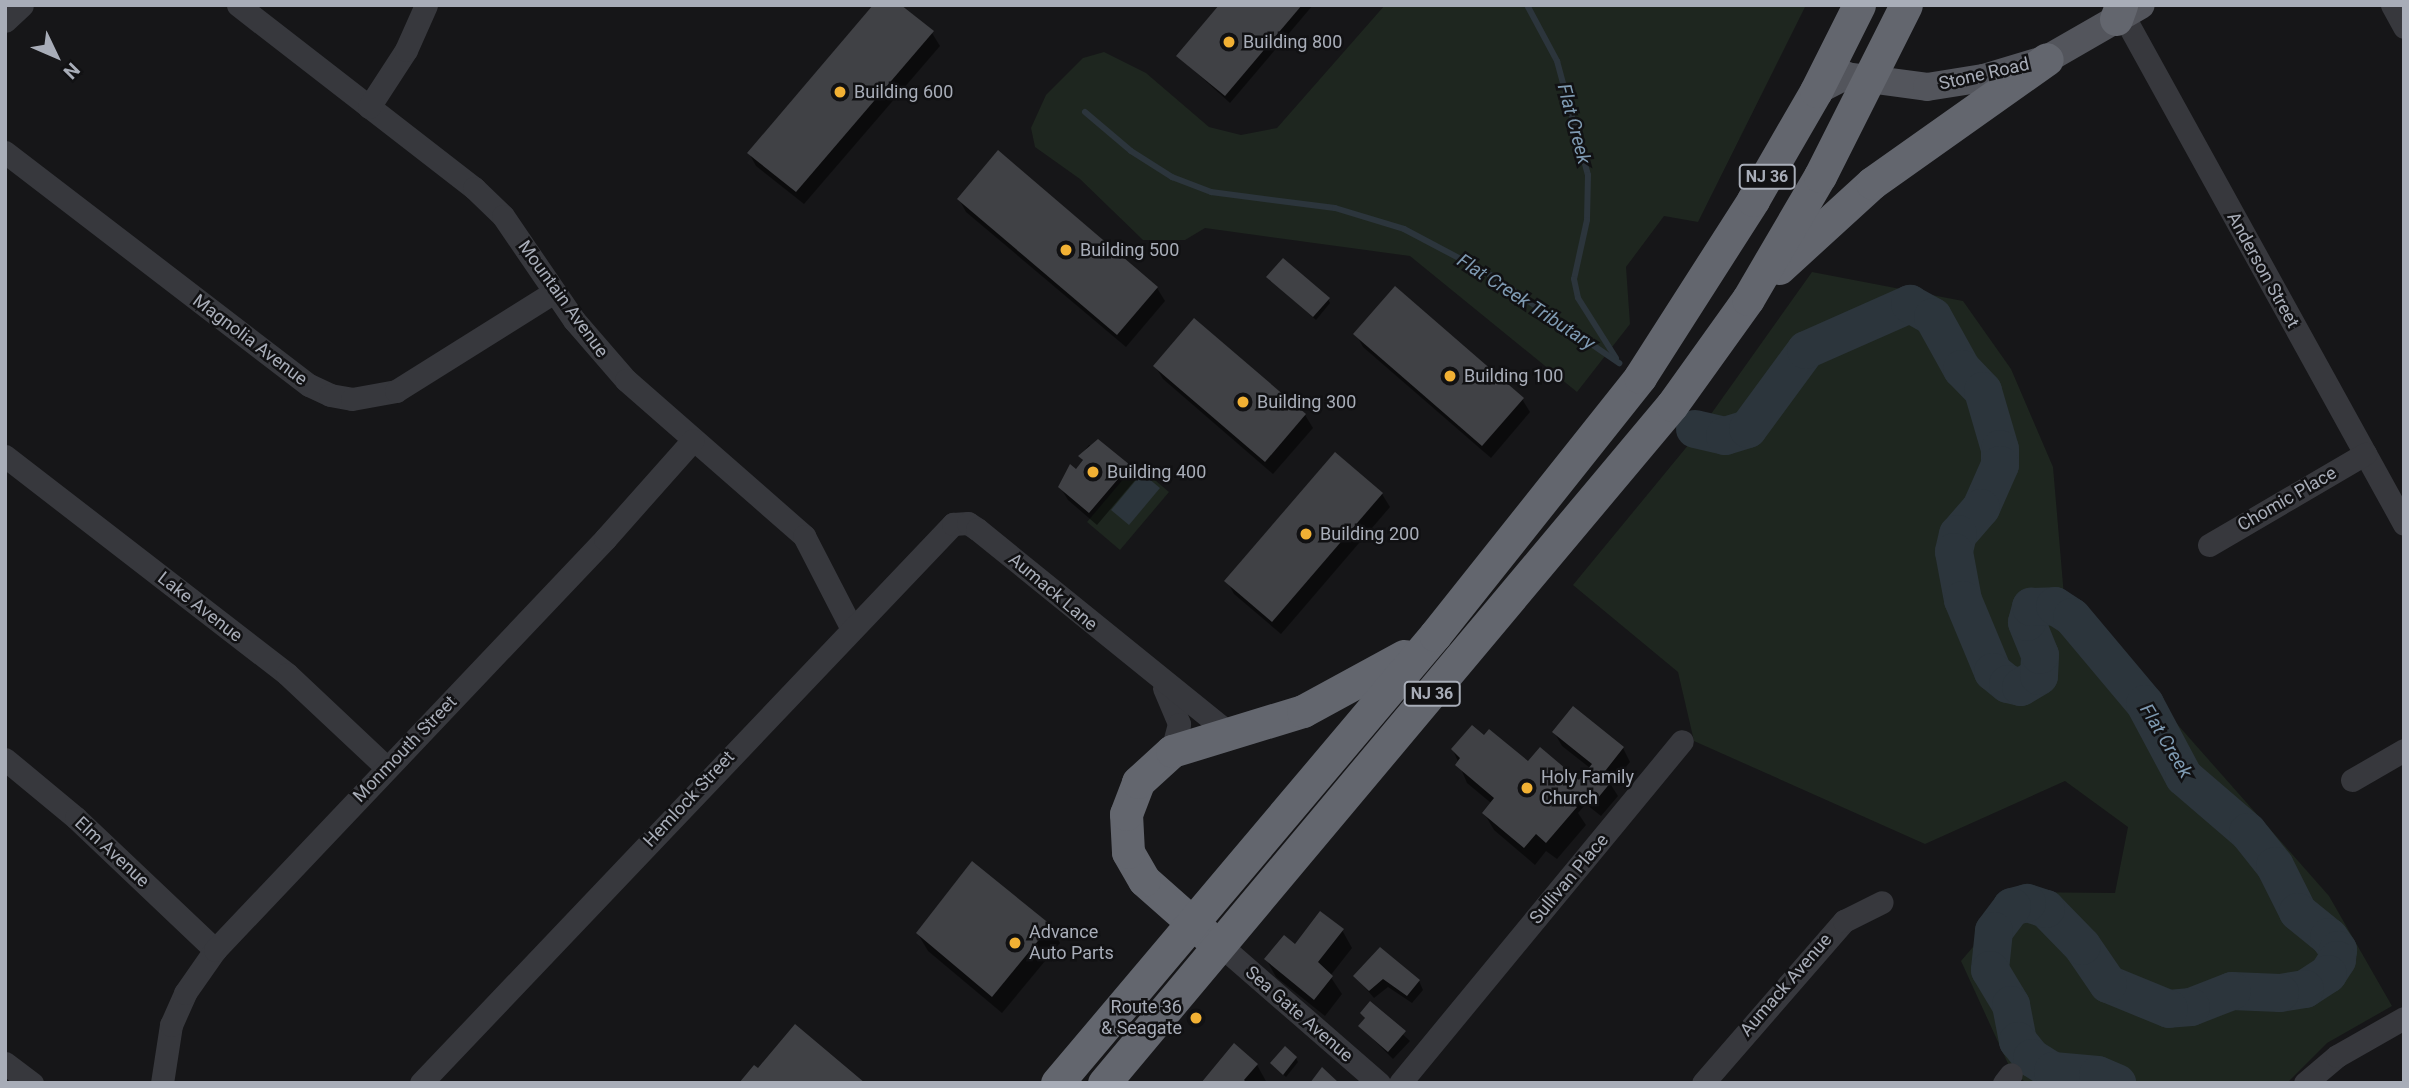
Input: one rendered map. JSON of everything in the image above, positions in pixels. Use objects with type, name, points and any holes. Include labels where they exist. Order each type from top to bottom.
[{"type":"highway","name":"NJ 36","points":[[1057,1083],[1190,921],[1435,635],[1612,415],[1664,342],[1816,91],[1859,5]]},
{"type":"highway","name":"NJ 36","points":[[1104,1083],[1644,442],[1748,299],[1873,78],[1906,5]]},
{"type":"highway","points":[[1748,299],[1854,198],[2047,59]]},
{"type":"highway","points":[[1219,944],[1190,921],[1136,869],[1125,837],[1126,814],[1138,782],[1172,751],[1327,701],[1435,635]]},
{"type":"main road","name":"Stone Road","points":[[1816,91],[1846,76],[1927,87],[1984,78],[2047,59],[2125,11]]},
{"type":"street","points":[[5,21],[22,5]]},
{"type":"street","name":"Mountain Avenue","points":[[237,5],[474,188],[503,216],[554,292],[626,380],[804,536],[851,627]]},
{"type":"street","points":[[369,107],[407,50],[426,5]]},
{"type":"street","points":[[2392,5],[2404,27]]},
{"type":"street","name":"Anderson Street","points":[[2125,11],[2404,524]]},
{"type":"street","name":"Magnolia Avenue","points":[[5,152],[309,385],[330,395],[352,399],[396,391],[554,292]]},
{"type":"street","name":"Monmouth Street","points":[[162,1083],[171,1024],[185,992],[215,950],[605,539],[694,440]]},
{"type":"street","name":"Chomic Place","points":[[2209,545],[2365,454]]},
{"type":"street","name":"Lake Avenue","points":[[5,456],[296,681],[387,768]]},
{"type":"street","name":"Hemlock Street","points":[[421,1083],[851,627],[946,529],[962,522]]},
{"type":"street","name":"Aumack Lane","points":[[962,522],[977,529],[1142,666],[1230,734]]},
{"type":"street","name":"Aumack Lane","points":[[1142,666],[1175,706],[1179,724],[1172,751]]},
{"type":"street","name":"Sullivan Place","points":[[1400,1083],[1682,741]]},
{"type":"street","points":[[2352,780],[2404,750]]},
{"type":"street","name":"Elm Avenue","points":[[5,759],[215,950]]},
{"type":"street","name":"Aumack Avenue","points":[[1703,1083],[1844,921],[1882,902]]},
{"type":"street","name":"Sea Gate Avenue","points":[[1219,944],[1379,1083]]},
{"type":"street","points":[[2305,1083],[2337,1056],[2404,1018]]},
{"type":"street","points":[[5,1063],[32,1083]]},
{"type":"shaded area","points":[[1385,5],[1806,5],[1698,222],[1664,216],[1626,267],[1630,324],[1577,392],[1410,256],[1205,228],[1185,240],[1143,240],[1080,179],[1035,147],[1031,128],[1046,95],[1083,58],[1104,52],[1146,73],[1209,127],[1241,135],[1277,128]]},
{"type":"shaded area","points":[[1812,272],[1963,301],[2011,369],[2053,467],[2064,596],[2329,896],[2392,1006],[2327,1043],[2287,1083],[2026,1083],[2010,1068],[1961,961],[2020,892],[2115,893],[2128,827],[2065,781],[1925,844],[1694,741],[1678,672],[1573,585],[1694,438]]},
{"type":"shaded area","points":[[1136,464],[1169,492],[1120,550],[1087,522]]},
{"type":"shaded area","points":[[1142,473],[1160,488],[1129,525],[1111,510]]},
{"type":"building","name":"Building 600","points":[[873,5],[901,5],[934,31],[796,192],[747,153]]},
{"type":"building","name":"Building 800","points":[[1219,5],[1302,5],[1225,96],[1176,56]]},
{"type":"building","name":"Building 500","points":[[998,150],[1158,287],[1117,335],[957,199]]},
{"type":"building","points":[[1283,258],[1330,298],[1313,317],[1266,277]]},
{"type":"building","name":"Building 100","points":[[1395,286],[1524,398],[1482,446],[1353,334]]},
{"type":"building","name":"Building 300","points":[[1194,318],[1306,414],[1265,462],[1153,366]]},
{"type":"building","name":"Building 400","points":[[1098,439],[1130,465],[1089,513],[1058,487],[1070,464],[1076,469],[1083,460],[1078,456]]},
{"type":"building","name":"Building 200","points":[[1335,452],[1383,493],[1272,622],[1224,581]]},
{"type":"building","name":"Holy Family Church","points":[[1573,706],[1624,747],[1602,775],[1611,782],[1593,804],[1578,792],[1571,801],[1577,807],[1546,843],[1536,834],[1524,848],[1482,813],[1494,798],[1455,765],[1460,758],[1451,749],[1472,725],[1484,735],[1489,729],[1528,761],[1540,747],[1579,780],[1592,764],[1552,732]]},
{"type":"building","points":[[972,861],[1051,925],[992,997],[916,933]]},
{"type":"building","points":[[1320,911],[1344,929],[1318,962],[1333,976],[1314,1000],[1264,959],[1284,935],[1295,944]]},
{"type":"building","points":[[1380,947],[1420,980],[1407,996],[1383,979],[1369,991],[1353,976]]},
{"type":"building","points":[[1370,1001],[1406,1031],[1388,1052],[1358,1026],[1365,1018],[1360,1013]]},
{"type":"building","points":[[795,1024],[865,1083],[739,1083],[754,1065],[758,1068]]},
{"type":"building","points":[[1234,1043],[1258,1064],[1244,1080],[1247,1083],[1201,1083]]},
{"type":"building","points":[[1285,1046],[1297,1057],[1283,1075],[1270,1063]]},
{"type":"building","points":[[1322,1067],[1339,1083],[1310,1083]]},
{"type":"waterway","name":"Flat Creek","points":[[1527,5],[1557,61],[1588,175],[1587,220],[1574,279],[1578,298],[1616,358]]},
{"type":"waterway","name":"Flat Creek Tributary","points":[[1085,112],[1131,151],[1172,177],[1211,192],[1335,208],[1404,229],[1489,274],[1619,363]]},
{"type":"waterway","name":"Flat Creek","points":[[1695,429],[1725,436],[1748,429],[1806,350],[1910,304],[1933,317],[1962,369],[1983,391],[2000,449],[2000,465],[1981,508],[1958,534],[1954,552],[1963,600],[1993,672],[2008,684],[2021,687],[2039,676],[2040,655],[2027,622],[2031,607],[2055,606],[2072,617],[2145,704],[2184,777],[2248,832],[2275,866],[2298,912],[2329,937],[2338,950],[2337,960],[2328,974],[2305,989],[2280,993],[2232,991],[2191,1007],[2169,1009],[2108,984],[2082,946],[2046,909],[2027,903],[2012,907],[1994,931],[1990,970],[2011,1005],[2018,1041],[2032,1058],[2053,1071],[2098,1075],[2117,1083]]},
{"type":"place","name":"Building 800","points":[[1229,42]]},
{"type":"place","name":"Building 600","points":[[840,92]]},
{"type":"place","name":"Building 500","points":[[1066,250]]},
{"type":"place","name":"Building 100","points":[[1450,376]]},
{"type":"place","name":"Building 300","points":[[1243,402]]},
{"type":"place","name":"Building 400","points":[[1093,472]]},
{"type":"place","name":"Building 200","points":[[1306,534]]},
{"type":"place","name":"Holy Family Church","points":[[1527,788]]},
{"type":"place","name":"Advance Auto Parts","points":[[1015,943]]},
{"type":"place","name":"Route 36 & Seagate","points":[[1196,1018]]}]
